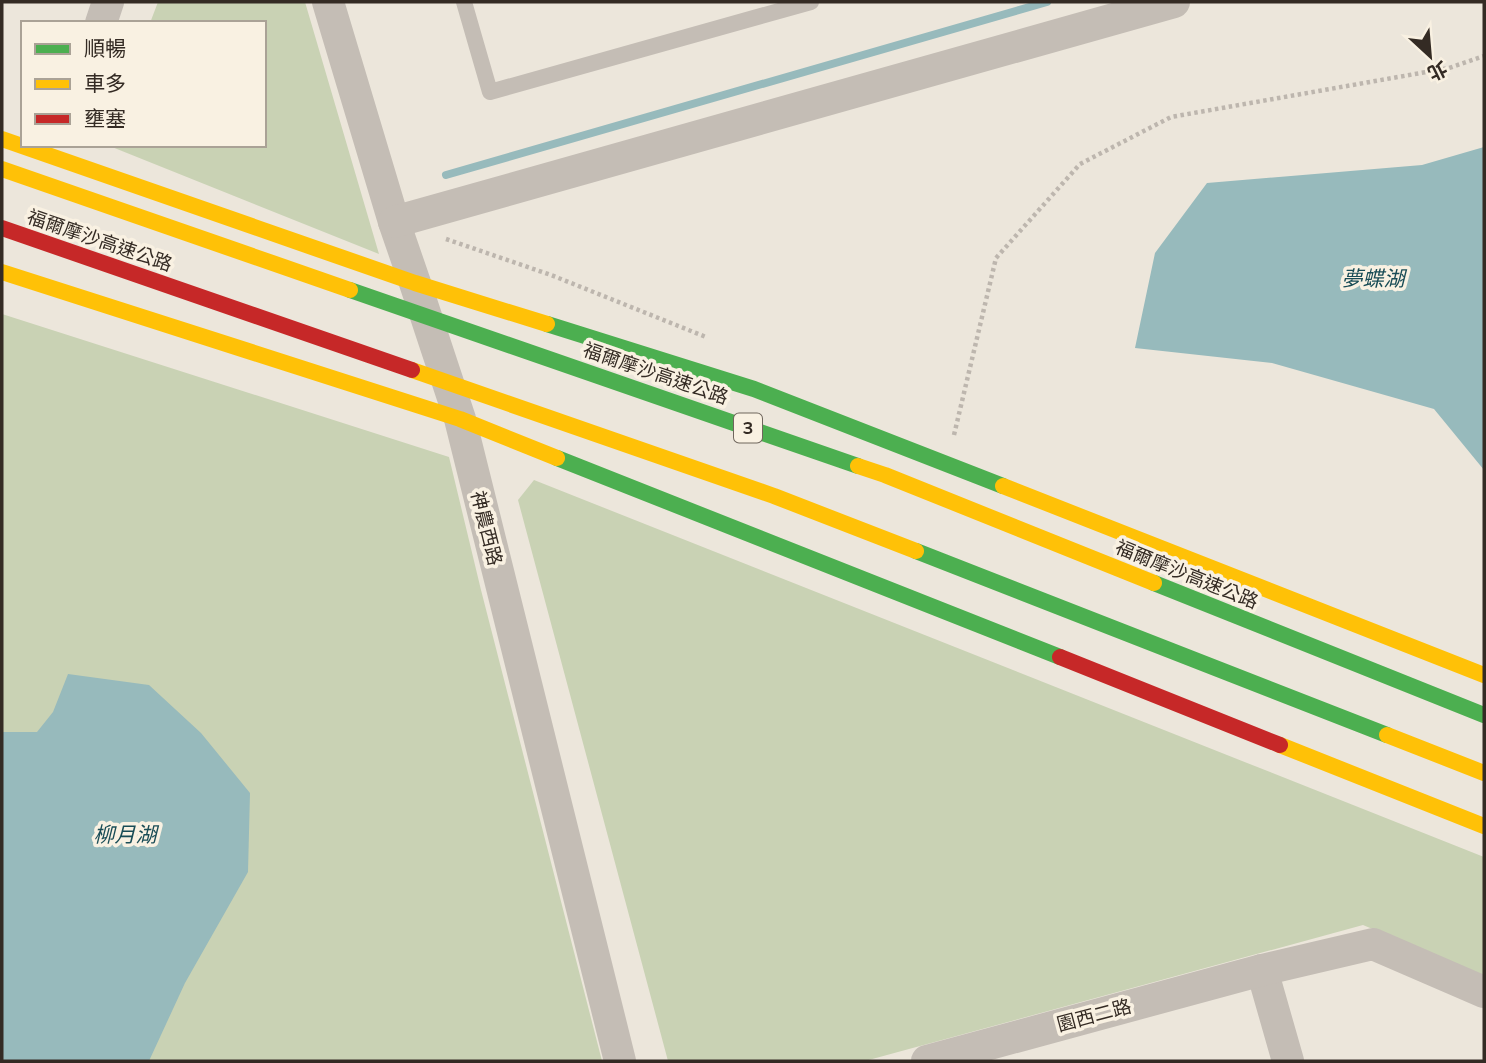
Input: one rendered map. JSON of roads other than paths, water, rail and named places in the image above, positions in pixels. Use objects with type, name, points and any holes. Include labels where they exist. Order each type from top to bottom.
[{"type":"main road","points":[[2,139],[21,143]]},
{"type":"main road","points":[[37,147],[55,151],[415,283],[754,389],[1484,675]]},
{"type":"main road","name":"福爾摩沙高速公路","points":[[2,169],[885,475],[1484,715]]},
{"type":"main road","name":"福爾摩沙高速公路","points":[[2,228],[774,496],[1484,773]]},
{"type":"main road","points":[[2,272],[460,419],[1484,826]]},
{"type":"street","points":[[102,21],[108,2]]},
{"type":"street","name":"神農西路","points":[[328,2],[394,222],[460,419],[620,1061]]},
{"type":"street","points":[[394,222],[1174,2]]},
{"type":"street","name":"園西二路","points":[[927,1061],[1262,970],[1373,944],[1484,992]]},
{"type":"street","points":[[1262,970],[1288,1061]]},
{"type":"lane","points":[[464,2],[490,92],[811,2]]},
{"type":"water","name":"夢蝶湖","points":[[1484,147],[1484,470],[1434,409],[1272,363],[1135,348],[1155,253],[1207,183],[1422,165]]},
{"type":"water","name":"柳月湖","points":[[68,674],[149,685],[201,733],[250,793],[248,872],[185,983],[149,1061],[2,1061],[2,732],[37,732],[53,712]]},
{"type":"waterway","points":[[446,175],[1047,2]]}]
